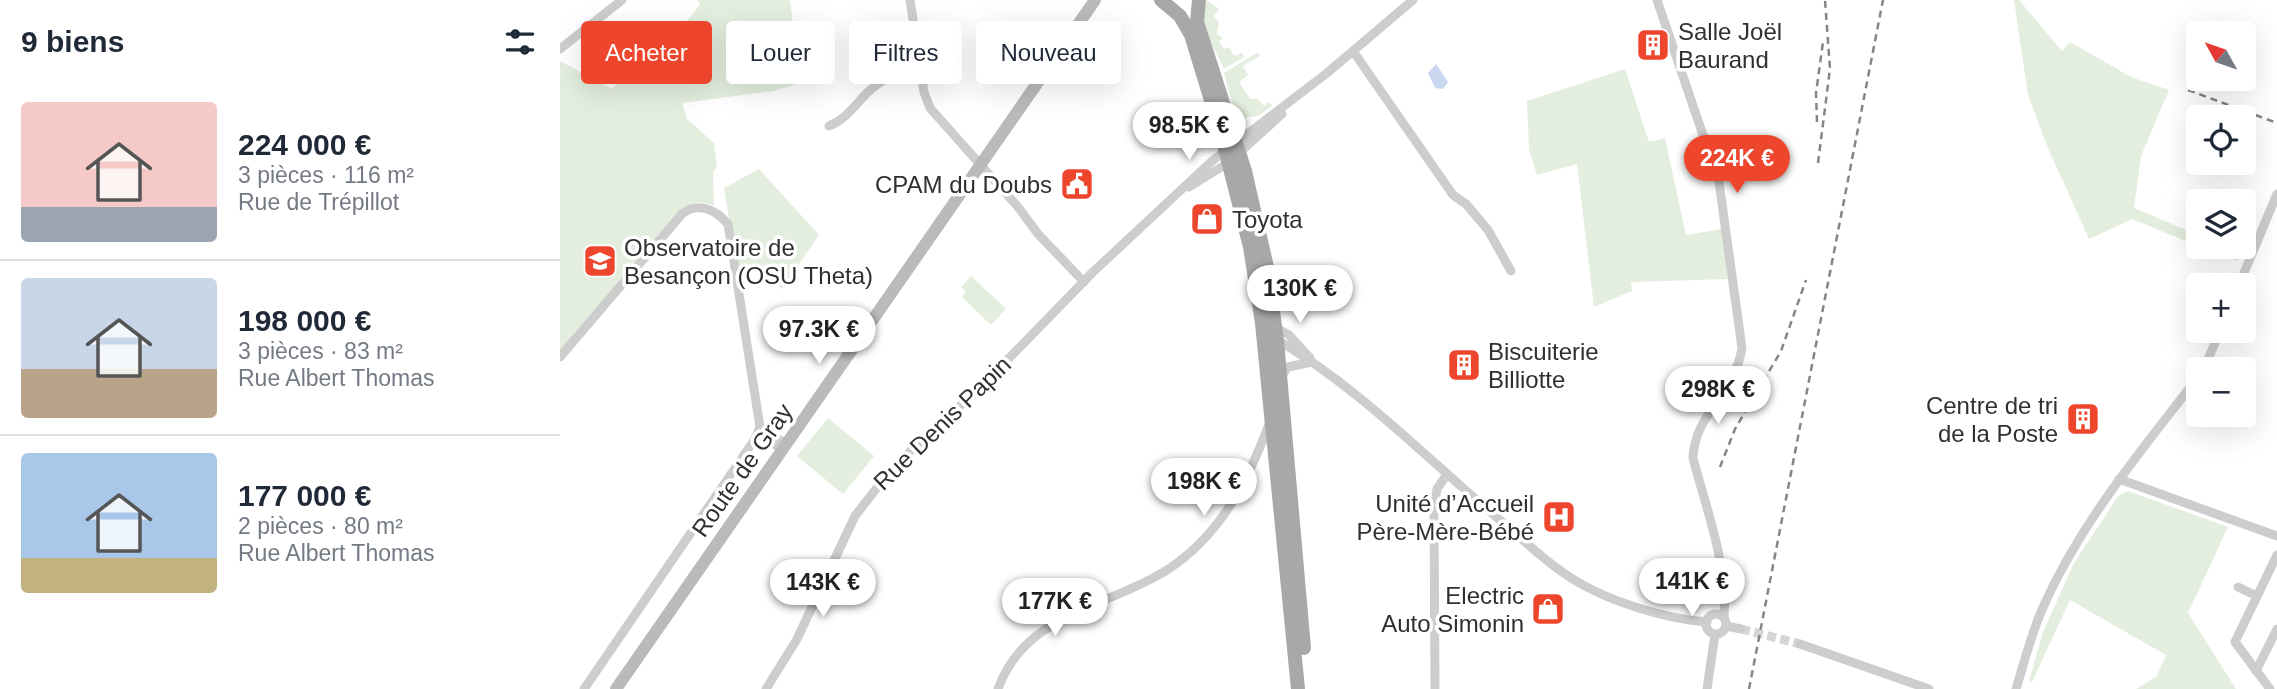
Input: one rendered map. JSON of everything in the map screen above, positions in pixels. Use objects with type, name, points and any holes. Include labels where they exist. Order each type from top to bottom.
[{"type":"main road","name":"Route de Gray","points":[[1086,13],[1089,0]]},
{"type":"main road","name":"Route de Gray","points":[[618,689],[976,159],[1095,0]]},
{"type":"main road","points":[[1161,0],[1180,16],[1191,35],[1232,152]]},
{"type":"main road","points":[[1199,0],[1196,14],[1200,33],[1232,152],[1250,247],[1281,377],[1308,689]]},
{"type":"main road","points":[[1272,333],[1270,419],[1298,689]]},
{"type":"street","points":[[560,49],[622,0]]},
{"type":"street","points":[[909,0],[913,21]]},
{"type":"street","name":"Rue Denis Papin","points":[[766,689],[797,639],[855,516],[893,467],[982,386],[1172,197],[1232,152],[1413,0]]},
{"type":"street","points":[[1657,0],[1719,182],[1742,348],[1739,368],[1731,385],[1701,424],[1693,458],[1725,597],[1722,632],[1715,634],[1707,629],[1707,622]]},
{"type":"street","points":[[1353,51],[1453,195],[1466,204],[1488,230],[1511,271]]},
{"type":"street","points":[[829,126],[847,116],[867,93],[879,84]]},
{"type":"street","points":[[923,84],[930,108],[1038,234],[1084,282]]},
{"type":"street","points":[[2244,273],[2277,194]]},
{"type":"street","points":[[560,357],[682,214],[697,208],[712,210],[728,224],[759,430],[584,689]]},
{"type":"street","points":[[1272,333],[1304,349],[1314,362]]},
{"type":"street","points":[[1272,333],[1314,362],[1531,547],[1577,582],[1621,602],[1707,622],[1722,619],[1741,629]]},
{"type":"street","points":[[1281,377],[1289,367],[1314,362]]},
{"type":"street","points":[[2016,689],[2046,601],[2070,557],[2119,479],[2186,393]]},
{"type":"street","points":[[999,689],[1009,665],[1038,632],[1056,620],[1114,596],[1168,569],[1214,529],[1238,495],[1256,460],[1270,419]]},
{"type":"street","points":[[759,430],[782,445]]},
{"type":"street","points":[[1435,689],[1434,508],[1437,489],[1447,474]]},
{"type":"street","points":[[2119,479],[2277,536]]},
{"type":"street","points":[[2270,689],[2235,642],[2277,555]]},
{"type":"street","points":[[2238,587],[2257,596]]},
{"type":"street","points":[[2256,671],[2277,629]]},
{"type":"street","points":[[1707,689],[1715,634]]},
{"type":"street","points":[[1800,644],[1929,689]]},
{"type":"green space","name":"Observatoire de Besançon (OSU Theta)","points":[[697,0],[790,0],[793,21],[726,21],[726,84],[797,84],[774,91],[682,103],[687,119],[714,143],[717,167],[713,172],[714,205],[697,202],[679,213],[560,356],[560,61],[581,72],[581,84],[603,84],[612,89],[616,84],[712,84],[712,21],[687,21],[700,5]]},
{"type":"green space","points":[[1207,0],[1219,9],[1214,16],[1219,23],[1217,34],[1223,38],[1219,41],[1224,49],[1229,47],[1234,56],[1242,53],[1244,57],[1224,69],[1205,28],[1204,11]]},
{"type":"green space","points":[[2014,0],[2019,0],[2062,51],[2070,42],[2131,77],[2169,90],[2141,156],[2134,208],[2186,230],[2186,241],[2132,219],[2089,239],[2047,146],[2028,95]]},
{"type":"green space","points":[[1258,52],[1260,56],[1243,66],[1248,75],[1239,82],[1250,99],[1258,99],[1264,106],[1269,102],[1272,106],[1258,116],[1244,118],[1233,108],[1224,73]]},
{"type":"green space","points":[[1625,69],[1649,142],[1665,138],[1686,235],[1722,229],[1728,279],[1631,282],[1632,291],[1594,307],[1577,164],[1537,175],[1529,149],[1527,101]]},
{"type":"green space","points":[[759,169],[819,235],[782,289],[771,279],[773,274],[763,267],[759,272],[747,267],[739,278],[724,188]]},
{"type":"green space","points":[[971,276],[1006,309],[991,325],[962,297],[966,292],[961,287]]},
{"type":"green space","points":[[828,418],[874,456],[843,494],[797,456]]},
{"type":"green space","points":[[2128,491],[2228,527],[2188,613],[2236,689],[2136,689],[2156,677],[2166,655],[2070,600],[2032,682],[2029,681],[2043,632],[2074,563],[2119,495]]},
{"type":"water","points":[[1436,64],[1448,82],[1443,89],[1435,88],[1428,73]]},
{"type":"tunnel","points":[[1741,629],[1800,644]]},
{"type":"railway","points":[[1818,163],[1830,69],[1825,0]]},
{"type":"railway","points":[[1749,689],[1883,0]]},
{"type":"railway","points":[[1817,122],[1816,93],[1823,42]]},
{"type":"railway","points":[[2191,91],[2277,123]]},
{"type":"railway","points":[[1720,467],[1735,429],[1781,351],[1806,280]]},
{"type":"place","name":"Salle Joël Baurand","points":[[1653,45]]},
{"type":"place","name":"CPAM du Doubs","points":[[1077,184]]},
{"type":"place","name":"Toyota","points":[[1207,219]]},
{"type":"place","name":"Observatoire de Besançon (OSU Theta)","points":[[600,261]]},
{"type":"place","name":"Biscuiterie Billiotte","points":[[1464,365]]},
{"type":"place","name":"Centre de tri de la Poste","points":[[2083,419]]},
{"type":"place","name":"Unité d’Accueil Père-Mère-Bébé","points":[[1559,517]]},
{"type":"place","name":"Electric Auto Simonin","points":[[1548,609]]}]
